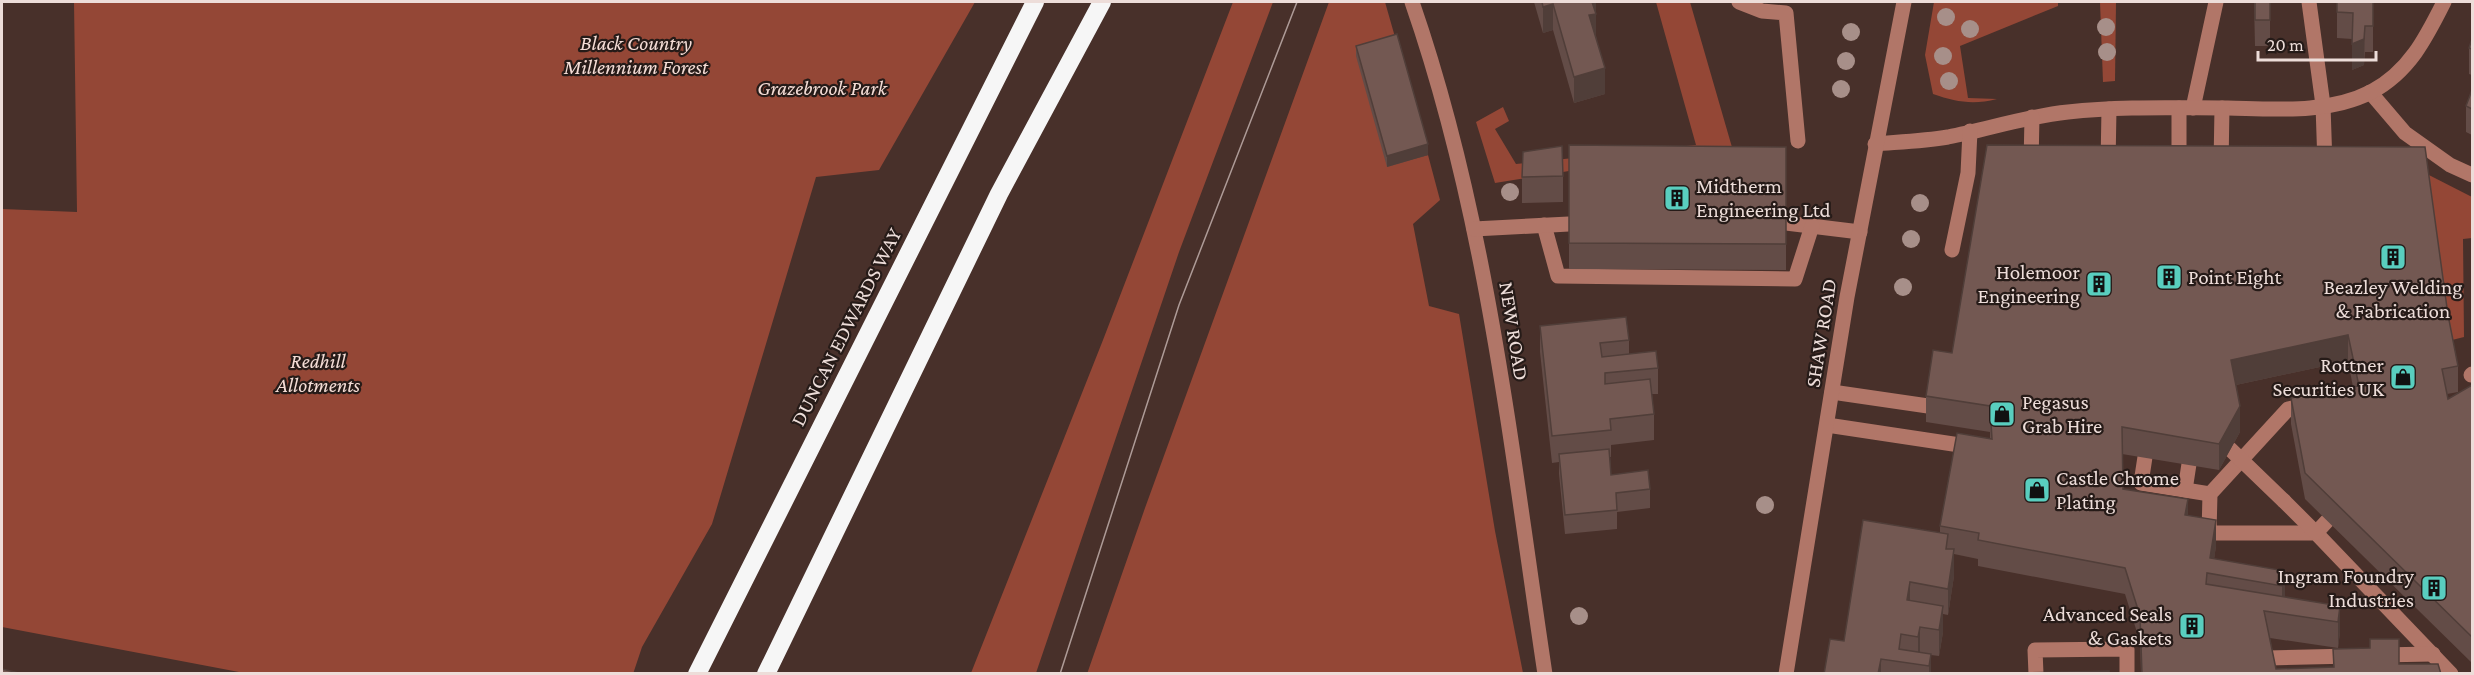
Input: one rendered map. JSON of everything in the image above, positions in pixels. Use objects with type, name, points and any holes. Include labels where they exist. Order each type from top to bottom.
[{"type":"highway","name":"DUNCAN EDWARDS WAY","points":[[697,674],[1035,2]]},
{"type":"highway","points":[[766,674],[999,194],[1102,2]]},
{"type":"street","name":"NEW ROAD","points":[[1412,2],[1430,54],[1474,229],[1492,323],[1545,674]]},
{"type":"street","points":[[1739,2],[1762,11],[1786,13],[1798,141]]},
{"type":"street","name":"SHAW ROAD","points":[[1786,674],[1875,144],[1904,2]]},
{"type":"street","points":[[2179,171],[2186,108],[2216,2]]},
{"type":"street","points":[[2309,2],[2323,105],[2325,172]]},
{"type":"street","points":[[1875,144],[1948,137],[2032,117],[2109,109],[2284,109],[2345,102],[2393,79],[2413,59],[2444,2]]},
{"type":"street","points":[[2370,92],[2405,133],[2450,165],[2472,175]]},
{"type":"street","points":[[2221,171],[2222,108]]},
{"type":"street","points":[[2108,171],[2109,109]]},
{"type":"street","points":[[2031,170],[2032,117]]},
{"type":"street","points":[[1952,250],[1968,173],[1970,131]]},
{"type":"street","points":[[2403,153],[2405,133]]},
{"type":"street","points":[[1786,223],[1860,232]]},
{"type":"street","points":[[1474,229],[1569,224]]},
{"type":"street","points":[[1544,225],[1558,276],[1795,279],[1812,226]]},
{"type":"street","points":[[1832,392],[1928,406]]},
{"type":"street","points":[[2322,401],[2289,409],[2210,494],[2204,533],[2316,533],[2327,521]]},
{"type":"street","points":[[1827,425],[1991,449]]},
{"type":"street","points":[[2230,449],[2316,533],[2451,674]]},
{"type":"street","points":[[2145,457],[2141,483],[2210,494]]},
{"type":"street","points":[[2186,490],[2189,464]]},
{"type":"street","points":[[2036,674],[2035,650],[2127,650],[2127,674]]},
{"type":"street","points":[[2268,658],[2433,654]]},
{"type":"street","points":[[2315,657],[2316,674]]},
{"type":"green space","name":"Redhill Allotments","points":[[74,2],[975,2],[879,170],[816,177],[712,524],[642,647],[633,674],[240,673],[2,627],[2,209],[77,212]]},
{"type":"green space","points":[[1233,2],[1273,2],[1179,252],[1036,673],[971,673],[1103,340]]},
{"type":"green space","points":[[1329,2],[1385,2],[1397,44],[1387,166],[1428,155],[1440,200],[1413,224],[1429,306],[1459,314],[1495,531],[1523,673],[1087,674],[1145,508]]},
{"type":"green space","points":[[1656,2],[1690,2],[1738,168],[1786,173],[1569,171],[1495,183],[1476,122],[1503,107],[1509,121],[1495,129],[1516,164],[1696,145]]},
{"type":"green space","points":[[1934,2],[2058,2],[2058,6],[1960,46],[1968,98],[1997,99],[1972,102],[1957,101],[1933,94],[1925,55]]},
{"type":"green space","points":[[2100,2],[2116,2],[2115,81],[2103,82]]},
{"type":"green space","points":[[2425,173],[2472,197],[2472,238],[2463,239],[2464,337],[2448,341]]},
{"type":"building","points":[[1542,2],[1592,2],[1596,14],[1589,15],[1605,68],[1574,77],[1553,4],[1543,7]]},
{"type":"building","points":[[2255,2],[2270,2],[2270,20],[2255,20]]},
{"type":"building","points":[[2337,2],[2373,2],[2373,26],[2365,26],[2364,39],[2352,44],[2353,13],[2337,12]]},
{"type":"building","points":[[1397,34],[1428,144],[1387,156],[1356,46]]},
{"type":"building","points":[[2472,90],[2472,109],[2466,106]]},
{"type":"building","name":"Midtherm Engineering Ltd","points":[[1569,145],[1786,147],[1786,244],[1569,243]]},
{"type":"building","points":[[1987,145],[2425,147],[2448,315],[2458,366],[2442,369],[2448,399],[2472,385],[2472,637],[2305,473],[2291,398],[2359,386],[2348,335],[2231,360],[2240,406],[2219,444],[2122,427],[2123,489],[2188,499],[2185,515],[2216,520],[2210,558],[2285,571],[2282,586],[2207,573],[2206,584],[2340,606],[2338,622],[2264,611],[2276,669],[2334,667],[2333,649],[2370,648],[2370,639],[2399,639],[2399,664],[2438,664],[2441,674],[2142,674],[2140,616],[2125,568],[1978,540],[1979,533],[1940,526],[1957,433],[1992,439],[1990,406],[1926,396],[1933,350],[1952,353]]},
{"type":"building","points":[[1562,146],[1563,176],[1522,177],[1523,152]]},
{"type":"building","points":[[1626,317],[1629,340],[1600,343],[1602,357],[1656,351],[1658,368],[1605,373],[1605,384],[1650,379],[1654,414],[1610,419],[1611,430],[1552,436],[1540,326]]},
{"type":"building","points":[[1609,449],[1611,475],[1648,470],[1650,489],[1616,493],[1617,510],[1565,515],[1559,454]]},
{"type":"building","points":[[1863,520],[1948,534],[1946,549],[1954,549],[1948,589],[1910,582],[1907,600],[1943,606],[1939,630],[1920,627],[1918,637],[1901,634],[1899,649],[1931,654],[1929,666],[1881,659],[1878,674],[1824,674],[1830,639],[1844,641]]},
{"type":"building","points":[[2,669],[23,674],[2,674]]},
{"type":"building","points":[[2109,671],[2109,674],[2020,674],[2020,673]]},
{"type":"tram line","points":[[1060,674],[1179,305],[1297,2]]},
{"type":"place","name":"Midtherm Engineering Ltd","points":[[1677,198]]},
{"type":"place","name":"Beazley Welding & Fabrication","points":[[2393,257]]},
{"type":"place","name":"Point Eight","points":[[2169,277]]},
{"type":"place","name":"Holemoor Engineering","points":[[2099,284]]},
{"type":"place","name":"Rottner Securities UK","points":[[2403,377]]},
{"type":"place","name":"Pegasus Grab Hire","points":[[2002,414]]},
{"type":"place","name":"Castle Chrome Plating","points":[[2037,490]]},
{"type":"place","name":"Ingram Foundry Industries","points":[[2434,588]]},
{"type":"place","name":"Advanced Seals & Gaskets","points":[[2192,626]]},
{"type":"park label","name":"Black Country Millennium Forest","points":[[636,55]]},
{"type":"park label","name":"Grazebrook Park","points":[[822,88]]}]
